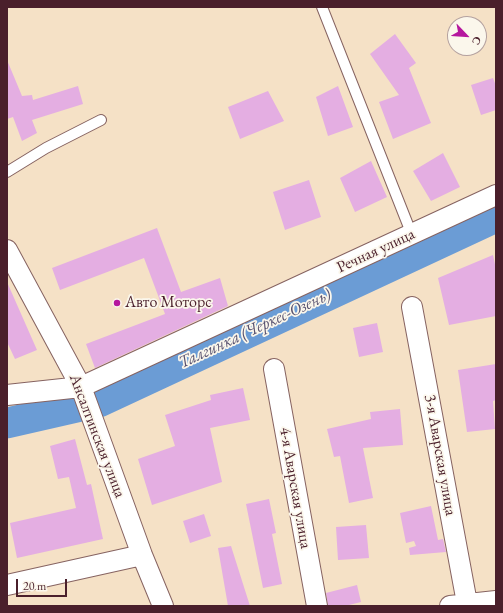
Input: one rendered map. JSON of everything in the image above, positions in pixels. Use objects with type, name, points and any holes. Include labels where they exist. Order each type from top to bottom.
[{"type":"street","name":"Речная улица","points":[[7,395],[83,392],[496,195]]},
{"type":"street","name":"Ансалтинская улица","points":[[7,250],[83,392],[142,555],[163,606]]},
{"type":"street","name":"3-я Аварская улица","points":[[412,307],[458,605]]},
{"type":"street","name":"4-я Аварская улица","points":[[274,369],[317,606]]},
{"type":"street","points":[[7,585],[142,555]]},
{"type":"street","points":[[458,605],[496,601]]},
{"type":"lane","points":[[322,7],[412,235]]},
{"type":"lane","points":[[7,172],[46,148],[101,120]]},
{"type":"building","points":[[395,34],[416,63],[409,68],[431,123],[393,139],[379,102],[399,95],[370,54]]},
{"type":"building","points":[[7,60],[22,96],[32,95],[33,100],[78,86],[83,104],[32,120],[37,133],[22,141],[13,117],[7,119]]},
{"type":"building","points":[[493,78],[496,86],[496,110],[481,115],[471,85]]},
{"type":"building","points":[[338,86],[353,127],[328,136],[316,97]]},
{"type":"building","points":[[268,91],[284,121],[240,139],[228,107]]},
{"type":"building","points":[[443,153],[460,187],[431,201],[413,171]]},
{"type":"building","points":[[371,161],[387,197],[355,212],[340,178]]},
{"type":"building","points":[[309,180],[321,217],[285,230],[273,192]]},
{"type":"building","points":[[157,228],[181,292],[220,278],[228,306],[95,368],[86,344],[165,314],[144,258],[60,290],[52,268]]},
{"type":"building","points":[[493,255],[496,269],[496,316],[449,325],[438,278]]},
{"type":"building","points":[[7,282],[37,350],[15,359],[7,342]]},
{"type":"building","points":[[377,323],[383,352],[359,357],[353,328]]},
{"type":"building","points":[[496,364],[496,400],[493,401],[495,429],[467,432],[458,370]]},
{"type":"building","points":[[243,388],[250,420],[210,428],[222,482],[152,505],[138,459],[175,446],[165,415],[211,400],[210,395]]},
{"type":"building","points":[[400,409],[403,445],[363,448],[373,498],[349,503],[340,456],[334,457],[327,429],[371,419],[370,412]]},
{"type":"building","points":[[75,439],[87,485],[91,484],[103,539],[17,558],[10,523],[76,508],[69,477],[58,479],[50,446]]},
{"type":"building","points":[[269,499],[276,533],[272,534],[282,584],[263,588],[246,504]]},
{"type":"building","points":[[431,506],[438,540],[443,539],[446,552],[410,555],[409,548],[416,546],[414,541],[406,543],[400,513]]},
{"type":"building","points":[[204,514],[211,536],[190,543],[183,521]]},
{"type":"building","points":[[366,525],[369,558],[338,560],[336,527]]},
{"type":"building","points":[[231,546],[250,606],[228,606],[218,548]]},
{"type":"building","points":[[357,585],[361,602],[345,606],[328,606],[326,593]]},
{"type":"waterway","name":"Талгинка (Черкес-Озень)","points":[[7,423],[99,402],[496,217]]},
{"type":"place","name":"Авто Моторс","points":[[117,303]]}]
